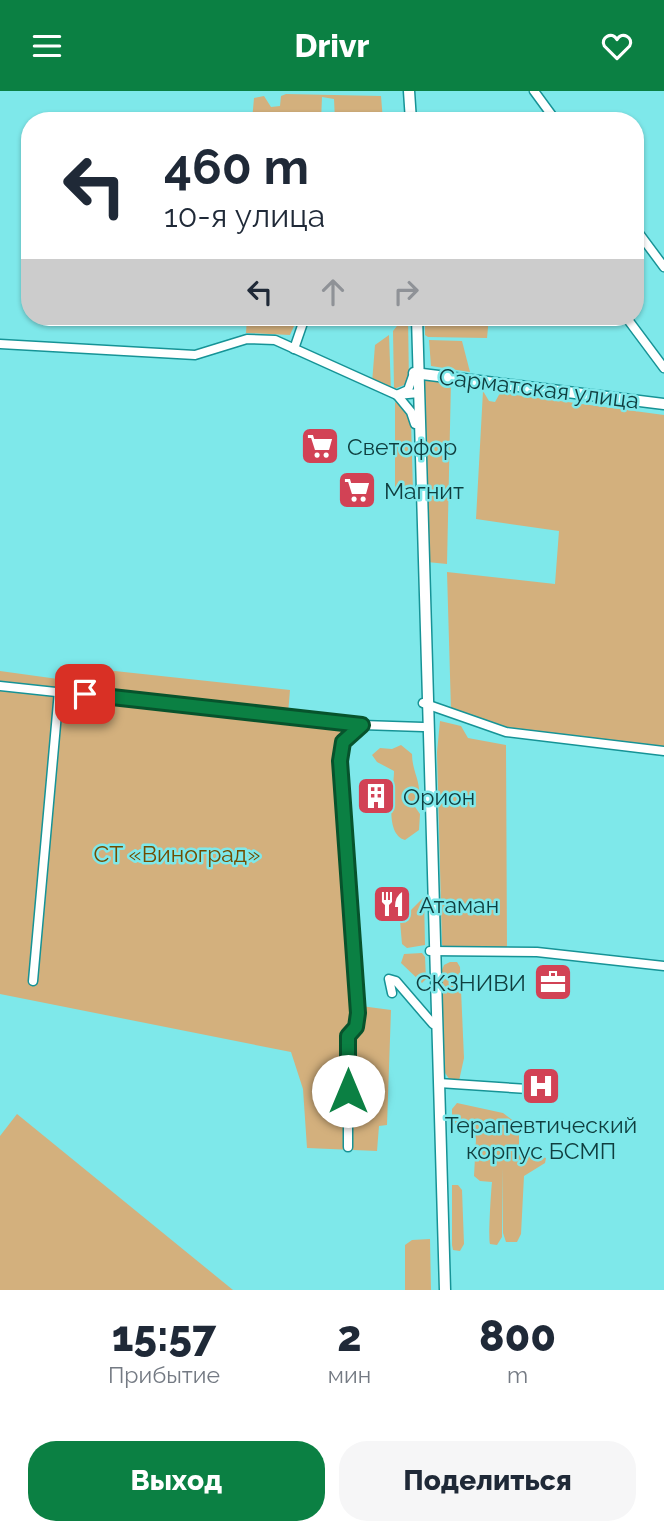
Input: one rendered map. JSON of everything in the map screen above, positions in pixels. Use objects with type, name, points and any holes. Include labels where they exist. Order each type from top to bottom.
[{"type":"main road","points":[[407,92],[408,112]]},
{"type":"main road","points":[[414,326],[425,704],[423,727],[439,1083],[443,1290]]},
{"type":"main road","name":"Сарматская улица","points":[[416,373],[664,404]]},
{"type":"main road","points":[[417,394],[415,424],[443,1290]]},
{"type":"street","points":[[534,91],[549,112]]},
{"type":"street","points":[[644,240],[664,267]]},
{"type":"street","points":[[293,349],[302,326]]},
{"type":"street","points":[[633,326],[664,368]]},
{"type":"street","points":[[0,344],[195,355],[258,338],[275,340],[397,395],[411,412],[415,424]]},
{"type":"street","points":[[397,395],[408,390],[416,373]]},
{"type":"street","points":[[397,395],[417,394]]},
{"type":"street","points":[[0,685],[362,725],[423,727]]},
{"type":"street","points":[[33,981],[59,691]]},
{"type":"street","points":[[425,704],[506,732],[664,751]]},
{"type":"street","points":[[348,1147],[348,1036],[356,1027],[358,1013],[340,761],[343,742],[362,725]]},
{"type":"street","points":[[433,951],[537,952],[664,966]]},
{"type":"street","points":[[392,993],[389,979],[396,981],[433,1024]]},
{"type":"street","points":[[439,1083],[528,1089]]},
{"type":"green space","points":[[264,96],[271,107],[280,106],[281,96],[381,96],[382,112],[335,112],[334,99],[322,97],[321,112],[253,112],[254,98]]},
{"type":"green space","points":[[246,326],[294,326],[290,335],[246,333]]},
{"type":"green space","points":[[397,326],[408,326],[409,383],[394,389],[393,331]]},
{"type":"green space","points":[[425,326],[488,326],[487,338],[425,335]]},
{"type":"green space","points":[[389,335],[391,391],[372,383],[375,345]]},
{"type":"green space","points":[[429,340],[462,341],[470,372],[431,366]]},
{"type":"green space","points":[[428,378],[451,381],[447,564],[427,562],[421,382]]},
{"type":"green space","points":[[483,391],[489,401],[495,402],[500,393],[664,415],[664,747],[499,726],[451,710],[447,572],[555,584],[559,531],[476,519]]},
{"type":"green space","points":[[395,402],[408,411],[411,422],[413,491],[395,493]]},
{"type":"green space","name":"СТ «Виноград»","points":[[87,668],[290,690],[288,714],[366,721],[344,743],[361,1006],[391,1010],[387,1125],[379,1126],[377,1151],[307,1148],[303,1089],[291,1052],[0,994],[0,671],[87,683]]},
{"type":"green space","points":[[440,721],[461,726],[468,738],[506,745],[507,949],[450,950],[442,945],[437,752]]},
{"type":"green space","points":[[401,745],[412,754],[419,792],[419,798],[413,804],[420,814],[419,830],[405,840],[398,836],[392,820],[394,771],[377,762],[372,755],[380,748],[392,749]]},
{"type":"green space","points":[[424,897],[425,945],[407,948],[402,944],[400,921]]},
{"type":"green space","points":[[422,953],[425,957],[426,979],[422,983],[401,963],[404,954]]},
{"type":"green space","points":[[457,962],[460,967],[464,1058],[459,1081],[450,1080],[445,1073],[440,975],[444,965]]},
{"type":"green space","points":[[457,1103],[503,1113],[519,1125],[519,1151],[546,1158],[545,1163],[524,1176],[521,1234],[517,1242],[506,1242],[503,1233],[502,1167],[502,1237],[497,1245],[490,1244],[492,1182],[480,1181],[474,1176],[476,1139],[474,1134],[452,1123],[452,1109]]},
{"type":"green space","points":[[17,1114],[233,1290],[0,1290],[0,1136]]},
{"type":"green space","points":[[452,1185],[458,1185],[462,1190],[464,1244],[460,1251],[453,1250],[452,1245]]},
{"type":"green space","points":[[430,1239],[431,1290],[405,1290],[405,1245],[412,1240]]},
{"type":"place","name":"Светофор","points":[[320,446]]},
{"type":"place","name":"Магнит","points":[[357,490]]},
{"type":"place","name":"Орион","points":[[376,796]]},
{"type":"place","name":"Атаман","points":[[392,904]]},
{"type":"place","name":"СКЗНИВИ","points":[[553,982]]},
{"type":"place","name":"Терапевтический корпус БСМП","points":[[541,1086]]},
{"type":"route","points":[[85,694],[362,725],[343,742],[340,761],[358,1013],[356,1027],[348,1036],[348,1091]]}]
